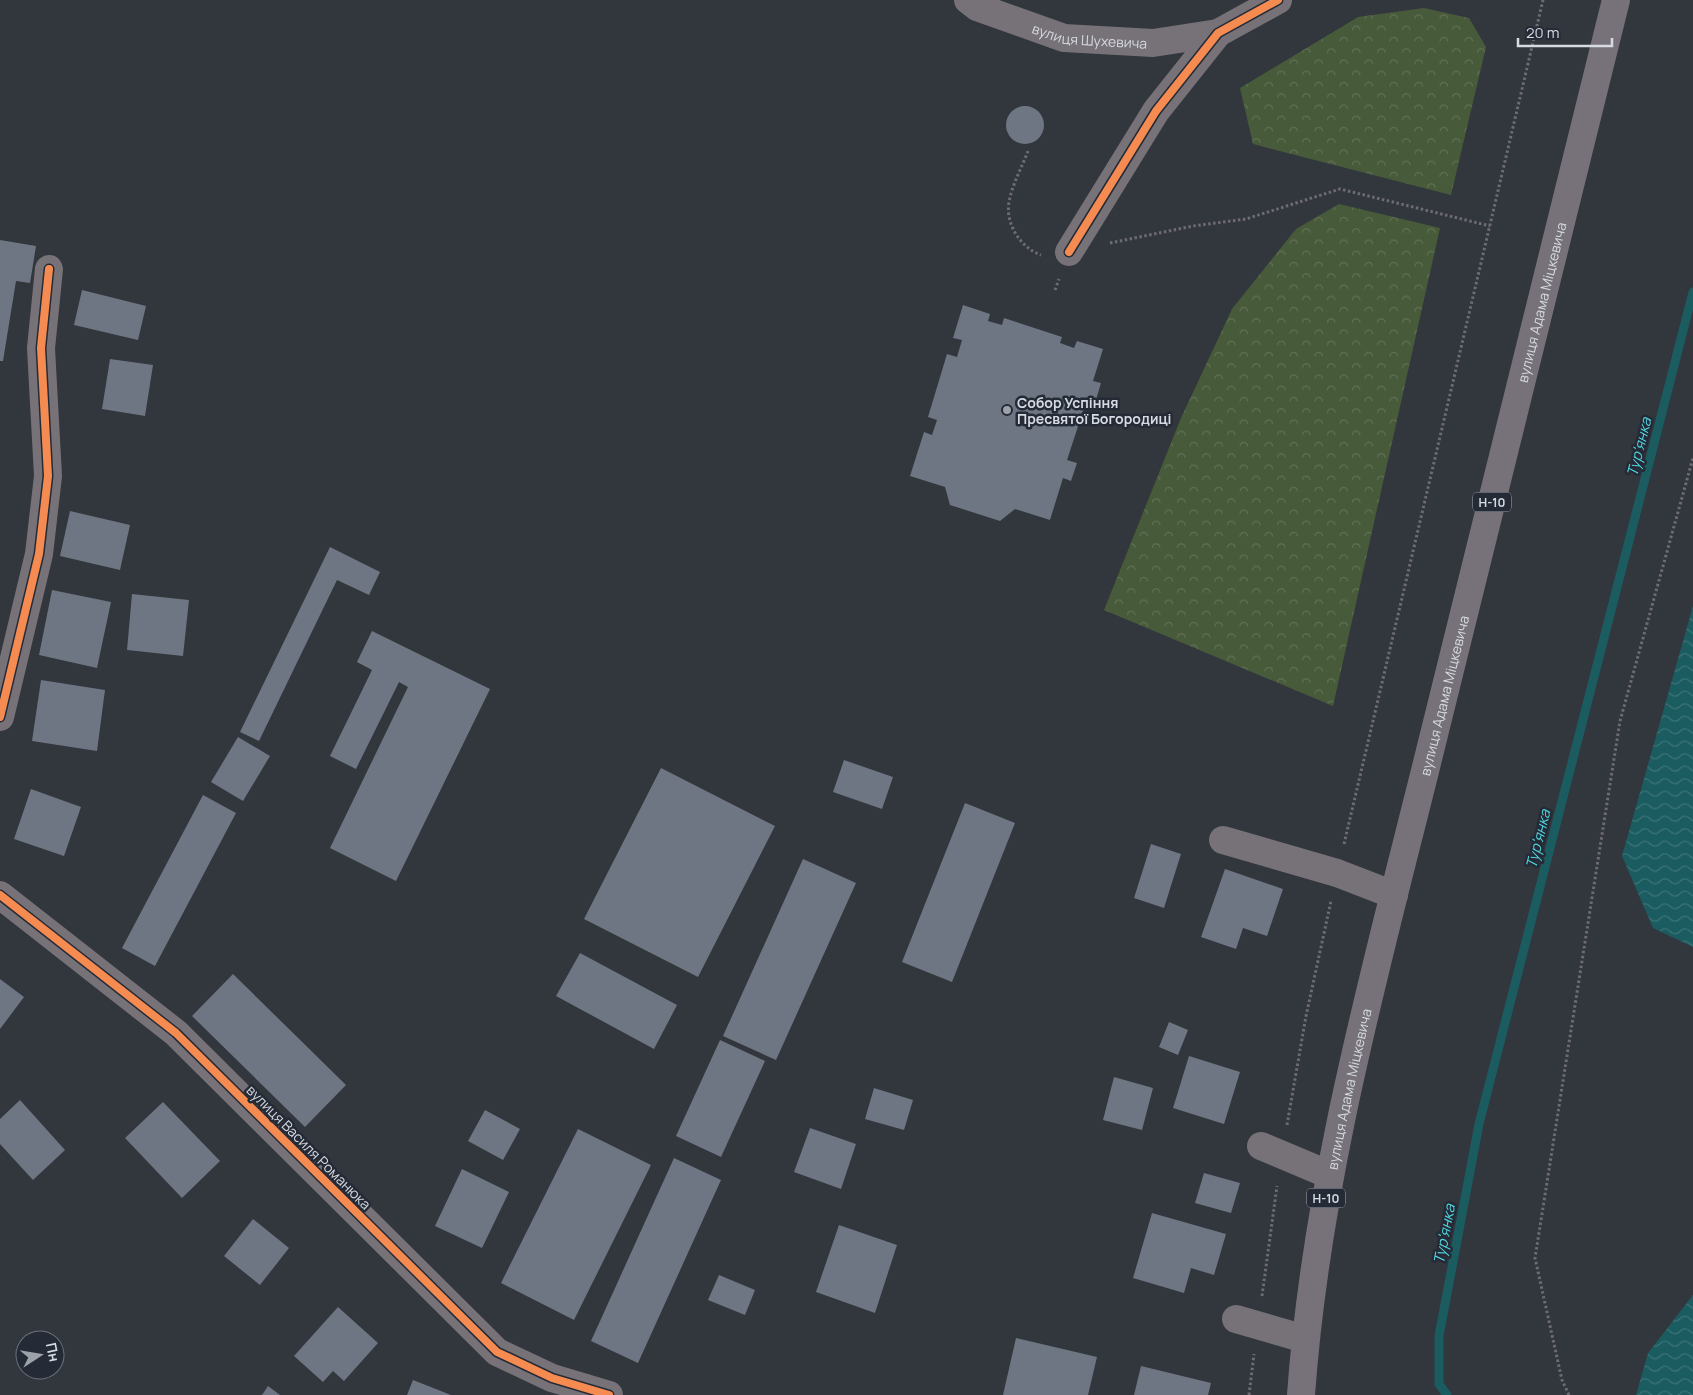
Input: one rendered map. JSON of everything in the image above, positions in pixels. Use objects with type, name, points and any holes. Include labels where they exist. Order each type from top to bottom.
[{"type":"main road","name":"вулиця Адама Міцкевича","points":[[1301,1395],[1311,1285],[1330,1175],[1394,896],[1616,0]]},
{"type":"street","name":"вулиця Шухевича","points":[[968,0],[977,7],[1064,38],[1153,43],[1218,33],[1278,0]]},
{"type":"street","name":"вулиця Шухевича","points":[[1067,258],[1156,111],[1218,33]]},
{"type":"street","points":[[0,717],[39,554],[48,476],[41,348],[49,269]]},
{"type":"street","points":[[1223,840],[1337,873],[1394,896]]},
{"type":"street","name":"вулиця Василя Романюка","points":[[0,895],[176,1033],[497,1352],[552,1378],[609,1395]]},
{"type":"street","points":[[1271,1151],[1330,1175]]},
{"type":"street","points":[[1247,1322],[1305,1339]]},
{"type":"path","points":[[1249,1395],[1247,1322],[1271,1151],[1306,1016],[1337,873],[1543,0]]},
{"type":"path","points":[[1028,150],[1008,202],[1009,220],[1021,242],[1037,254],[1067,258],[1193,226],[1246,219],[1340,189],[1490,226]]},
{"type":"path","points":[[1055,290],[1067,258]]},
{"type":"path","points":[[1569,1395],[1562,1380],[1535,1258],[1620,720],[1693,458]]},
{"type":"green space","points":[[1424,8],[1469,18],[1486,47],[1451,195],[1253,144],[1240,88],[1358,17]]},
{"type":"green space","points":[[1339,204],[1440,228],[1333,706],[1104,610],[1181,418],[1232,309],[1296,229]]},
{"type":"water","points":[[1693,606],[1693,947],[1653,928],[1622,856]]},
{"type":"water","points":[[1693,1295],[1693,1395],[1636,1395],[1648,1353]]},
{"type":"building","points":[[1025,106],[1038,112],[1044,125],[1038,138],[1025,144],[1012,138],[1006,125],[1012,112]]},
{"type":"building","points":[[0,240],[36,246],[30,283],[16,281],[3,361],[0,361]]},
{"type":"building","points":[[82,290],[146,306],[138,340],[74,325]]},
{"type":"building","name":"Собор Успіння Пресвятої Богородиці","points":[[963,305],[990,314],[988,321],[1002,325],[1004,318],[1062,337],[1060,343],[1074,348],[1077,341],[1103,349],[1093,381],[1101,383],[1095,403],[1087,399],[1067,460],[1077,463],[1071,481],[1063,478],[1050,520],[1015,509],[1000,521],[950,505],[945,487],[910,476],[924,432],[932,435],[937,420],[928,417],[947,354],[957,357],[962,340],[953,338]]},
{"type":"building","points":[[110,359],[153,365],[145,416],[102,409]]},
{"type":"building","points":[[70,511],[130,525],[120,570],[60,556]]},
{"type":"building","points":[[330,547],[380,572],[369,595],[337,580],[259,741],[240,732]]},
{"type":"building","points":[[52,590],[111,602],[97,668],[39,655]]},
{"type":"building","points":[[132,594],[189,600],[183,656],[127,650]]},
{"type":"building","points":[[372,631],[490,689],[396,881],[330,848],[408,687],[399,682],[356,769],[330,756],[372,670],[357,662]]},
{"type":"building","points":[[41,680],[105,690],[97,751],[32,741]]},
{"type":"building","points":[[238,737],[270,756],[243,801],[211,782]]},
{"type":"building","points":[[844,760],[893,777],[882,809],[833,792]]},
{"type":"building","points":[[661,768],[775,826],[698,977],[584,919]]},
{"type":"building","points":[[31,789],[81,807],[64,856],[14,839]]},
{"type":"building","points":[[203,795],[236,813],[155,966],[122,948]]},
{"type":"building","points":[[965,803],[1015,823],[952,982],[902,962]]},
{"type":"building","points":[[1151,844],[1181,854],[1164,908],[1134,898]]},
{"type":"building","points":[[803,859],[856,883],[776,1060],[723,1036]]},
{"type":"building","points":[[1225,869],[1283,889],[1267,936],[1243,928],[1236,949],[1201,937]]},
{"type":"building","points":[[580,953],[677,1005],[654,1049],[556,996]]},
{"type":"building","points":[[233,974],[346,1085],[305,1127],[192,1016]]},
{"type":"building","points":[[0,979],[24,997],[0,1029]]},
{"type":"building","points":[[1169,1022],[1188,1030],[1178,1055],[1159,1047]]},
{"type":"building","points":[[720,1040],[765,1061],[721,1157],[676,1136]]},
{"type":"building","points":[[1189,1056],[1240,1072],[1224,1124],[1173,1108]]},
{"type":"building","points":[[1114,1077],[1153,1088],[1142,1130],[1103,1120]]},
{"type":"building","points":[[874,1088],[913,1100],[904,1130],[865,1119]]},
{"type":"building","points":[[20,1100],[65,1150],[33,1180],[0,1144],[0,1119]]},
{"type":"building","points":[[163,1102],[220,1161],[182,1198],[125,1138]]},
{"type":"building","points":[[485,1110],[520,1129],[503,1160],[468,1141]]},
{"type":"building","points":[[810,1128],[856,1144],[841,1189],[794,1172]]},
{"type":"building","points":[[578,1129],[651,1165],[574,1320],[501,1283]]},
{"type":"building","points":[[674,1158],[721,1180],[638,1363],[591,1341]]},
{"type":"building","points":[[462,1169],[509,1192],[482,1248],[435,1226]]},
{"type":"building","points":[[1204,1173],[1240,1183],[1231,1213],[1195,1203]]},
{"type":"building","points":[[1152,1213],[1226,1234],[1214,1275],[1191,1268],[1184,1293],[1133,1278]]},
{"type":"building","points":[[253,1219],[289,1248],[260,1285],[224,1256]]},
{"type":"building","points":[[839,1225],[897,1245],[875,1313],[816,1292]]},
{"type":"building","points":[[719,1275],[755,1290],[745,1315],[708,1300]]},
{"type":"building","points":[[338,1307],[378,1343],[344,1381],[333,1371],[323,1382],[294,1356]]},
{"type":"building","points":[[1016,1338],[1097,1357],[1088,1395],[1003,1395]]},
{"type":"building","points":[[1141,1366],[1211,1383],[1208,1395],[1134,1395]]},
{"type":"building","points":[[413,1380],[451,1395],[407,1395]]},
{"type":"building","points":[[268,1386],[280,1395],[262,1395]]},
{"type":"waterway","name":"Тур'янка","points":[[1447,1395],[1439,1384],[1439,1336],[1479,1124],[1693,292]]},
{"type":"cycle path","points":[[1069,252],[1156,111],[1218,33],[1278,0]]},
{"type":"cycle path","points":[[0,717],[39,554],[48,476],[41,348],[49,269]]},
{"type":"cycle path","points":[[0,895],[176,1033],[497,1352],[552,1378],[609,1395]]},
{"type":"place","name":"Собор Успіння Пресвятої Богородиці","points":[[1007,410]]}]
